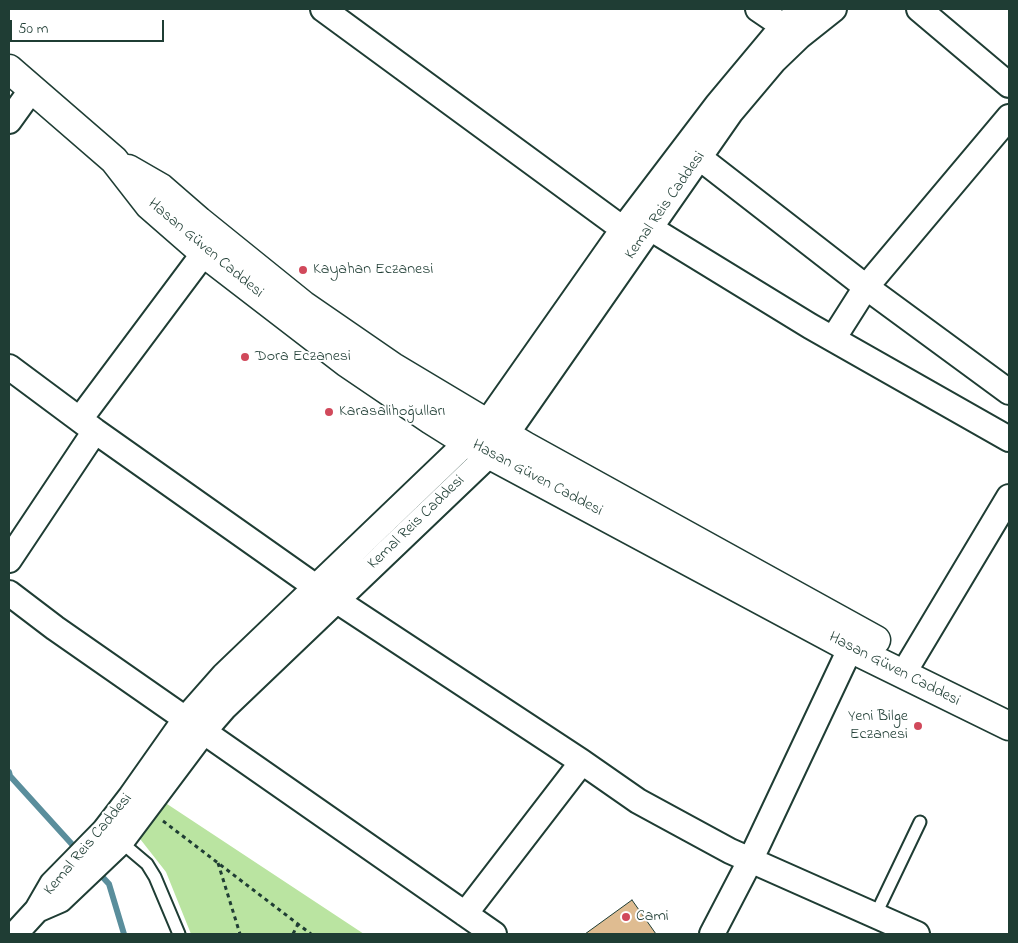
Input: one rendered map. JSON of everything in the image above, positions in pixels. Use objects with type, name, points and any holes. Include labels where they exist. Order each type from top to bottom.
[{"type":"street","points":[[323,9],[623,229]]},
{"type":"street","points":[[758,9],[783,26]]},
{"type":"street","name":"Kemal Reis Caddesi","points":[[494,438],[623,229],[717,105],[783,26],[802,9]]},
{"type":"street","name":"Kemal Reis Caddesi","points":[[16,934],[37,910],[60,900],[104,831],[131,796],[195,724],[249,683],[336,600],[494,438],[650,228],[731,112],[768,67],[800,36],[834,9]]},
{"type":"street","points":[[919,9],[1009,85]]},
{"type":"street","name":"Hasan Güven Caddesi","points":[[9,69],[114,160],[161,188],[303,305],[494,438],[854,640],[908,666],[1009,708]]},
{"type":"street","points":[[9,121],[32,89]]},
{"type":"street","points":[[833,339],[866,287],[1009,118]]},
{"type":"street","points":[[700,158],[866,287],[1009,392]]},
{"type":"street","name":"Hasan Güven Caddesi","points":[[114,160],[149,205],[204,253],[347,363],[466,442],[494,438]]},
{"type":"street","points":[[650,228],[833,339],[1009,439]]},
{"type":"street","points":[[9,560],[88,425],[204,253]]},
{"type":"street","points":[[9,367],[316,587],[638,801],[750,861],[917,934]]},
{"type":"street","name":"Kemal Reis Caddesi","points":[[85,863],[121,842],[146,808],[224,675],[466,442]]},
{"type":"street","points":[[908,666],[1009,498]]},
{"type":"street","points":[[9,593],[55,628],[494,934]]},
{"type":"street","points":[[712,934],[750,861],[854,640]]},
{"type":"street","name":"Hasan Güven Caddesi","points":[[908,666],[1009,726]]},
{"type":"street","points":[[465,914],[582,762]]},
{"type":"lane","points":[[875,916],[920,822]]},
{"type":"lane","points":[[121,842],[147,864],[155,877],[179,934]]},
{"type":"path","points":[[146,808],[311,934]]},
{"type":"path","points":[[218,862],[240,934]]},
{"type":"path","points":[[293,934],[298,924]]},
{"type":"green space","points":[[161,800],[364,934],[191,934],[166,872],[137,835]]},
{"type":"building","name":"Cami","points":[[632,900],[656,934],[585,934]]},
{"type":"waterway","points":[[9,772],[10,776],[79,852]]},
{"type":"waterway","points":[[96,870],[109,884],[124,934]]},
{"type":"place","name":"Kayahan Eczanesi","points":[[303,270]]},
{"type":"place","name":"Dora Eczanesi","points":[[245,357]]},
{"type":"place","name":"Karasalihoğulları","points":[[329,412]]},
{"type":"place","name":"Yeni Bilge Eczanesi","points":[[918,726]]},
{"type":"place","name":"Cami","points":[[626,917]]}]
